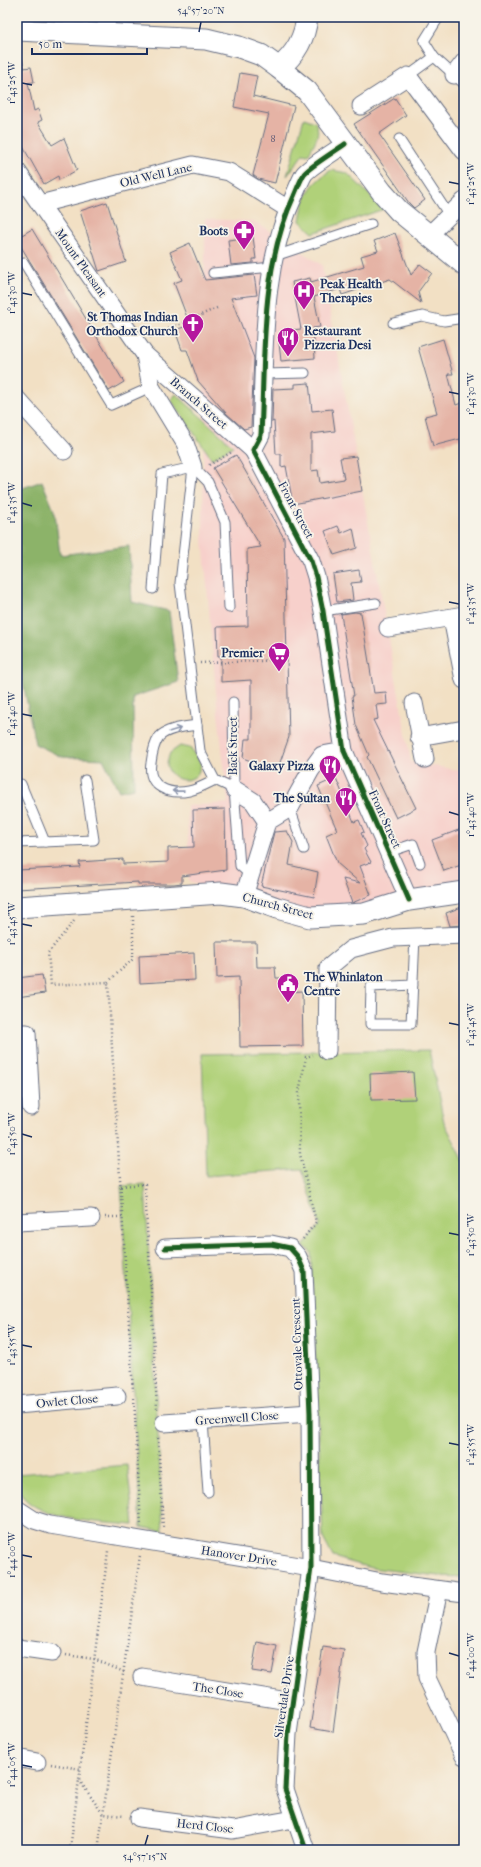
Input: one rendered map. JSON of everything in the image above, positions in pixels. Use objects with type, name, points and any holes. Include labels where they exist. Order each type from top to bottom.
[{"type":"street","points":[[279,68],[296,51],[304,36],[307,17]]},
{"type":"street","points":[[17,30],[106,26],[206,39],[239,47],[261,55],[307,91],[346,144],[399,211],[464,264]]},
{"type":"street","points":[[361,106],[408,76],[464,152]]},
{"type":"street","points":[[250,447],[261,435],[268,302],[274,262],[288,209],[305,173],[346,144]]},
{"type":"street","name":"Old Well Lane","points":[[40,204],[193,165],[228,172],[288,209]]},
{"type":"street","name":"Mount Pleasant","points":[[17,171],[141,349]]},
{"type":"street","points":[[428,236],[464,201]]},
{"type":"street","points":[[141,349],[151,387],[184,443],[195,469]]},
{"type":"street","name":"Branch Street","points":[[141,349],[250,447]]},
{"type":"street","points":[[17,399],[64,452]]},
{"type":"street","name":"Front Street","points":[[250,447],[311,561],[323,611],[344,751],[409,900]]},
{"type":"street","points":[[388,628],[458,617],[464,680]]},
{"type":"street","points":[[414,703],[419,737],[425,759]]},
{"type":"street","points":[[419,737],[464,729]]},
{"type":"street","points":[[244,896],[267,822],[290,808],[311,770],[322,755],[344,751]]},
{"type":"street","name":"Back Street","points":[[234,790],[253,802],[267,822]]},
{"type":"street","name":"Church Street","points":[[17,907],[221,893],[244,896],[277,908],[310,917],[364,914],[409,900],[464,892]]},
{"type":"street","points":[[327,1051],[328,968],[351,949],[393,938],[464,935]]},
{"type":"street","points":[[17,1033],[27,1033],[31,1107]]},
{"type":"street","points":[[17,1222],[91,1218]]},
{"type":"street","points":[[165,1248],[271,1244],[290,1248]]},
{"type":"street","name":"Ottovale Crescent","points":[[290,1248],[298,1258],[304,1271],[310,1413],[311,1568]]},
{"type":"street","name":"Owlet Close","points":[[17,1405],[116,1396]]},
{"type":"street","name":"Greenwell Close","points":[[160,1424],[310,1413]]},
{"type":"street","name":"Hanover Drive","points":[[17,1509],[34,1520],[50,1525],[311,1568],[382,1582],[464,1593]]},
{"type":"street","name":"Silverdale Drive","points":[[306,1850],[285,1789],[288,1734],[294,1702],[311,1568]]},
{"type":"street","points":[[439,1590],[426,1652],[427,1678],[464,1756]]},
{"type":"street","points":[[17,1648],[52,1653]]},
{"type":"street","name":"The Close","points":[[142,1677],[294,1702]]},
{"type":"street","points":[[17,1758],[37,1762]]},
{"type":"street","name":"Herd Close","points":[[139,1818],[233,1830],[294,1818]]},
{"type":"lane","points":[[439,17],[424,41],[434,57],[461,73]]},
{"type":"lane","points":[[408,76],[434,57]]},
{"type":"lane","points":[[399,139],[449,215]]},
{"type":"lane","points":[[213,273],[274,262],[371,224]]},
{"type":"lane","points":[[24,264],[111,405],[151,387]]},
{"type":"lane","points":[[392,323],[422,316],[444,320],[464,318]]},
{"type":"lane","points":[[264,374],[305,373]]},
{"type":"lane","points":[[153,590],[162,474],[195,469]]},
{"type":"lane","points":[[195,469],[208,482],[225,522],[229,608]]},
{"type":"lane","points":[[195,469],[180,583],[200,751],[215,780],[234,790]]},
{"type":"lane","points":[[323,611],[376,604]]},
{"type":"lane","name":"Back Street","points":[[233,702],[234,790],[240,866],[250,875]]},
{"type":"lane","points":[[197,725],[172,730],[160,737],[152,753],[150,770],[154,783],[163,790],[176,792],[190,791],[215,780]]},
{"type":"lane","points":[[17,843],[94,840],[85,780]]},
{"type":"lane","points":[[20,784],[45,842]]},
{"type":"lane","points":[[290,808],[304,849]]},
{"type":"lane","points":[[388,852],[413,844],[420,864]]},
{"type":"lane","points":[[413,985],[371,987],[370,1024],[411,1024],[413,985],[415,937]]},
{"type":"lane","points":[[203,1421],[208,1492]]},
{"type":"path","points":[[141,349],[217,308]]},
{"type":"path","points":[[195,469],[250,447]]},
{"type":"path","points":[[190,663],[288,660]]},
{"type":"path","points":[[89,902],[48,953],[51,985],[108,982],[133,959],[132,899]]},
{"type":"path","points":[[98,1850],[142,1540],[108,982]]},
{"type":"path","points":[[290,1248],[303,1239],[316,1222],[300,1154],[299,1092],[306,1057],[327,1051]]},
{"type":"path","points":[[121,1186],[145,1184],[160,1424],[164,1544]]},
{"type":"path","points":[[70,1850],[110,1535]]},
{"type":"path","points":[[52,1653],[94,1660],[123,1672],[142,1677]]},
{"type":"path","points":[[37,1762],[81,1769]]},
{"type":"path","points":[[79,1779],[103,1814],[139,1818]]},
{"type":"shaded area","points":[[205,219],[254,221],[322,265],[411,762],[464,771],[464,886],[302,928],[189,881],[187,806],[228,803],[217,704],[203,539]]},
{"type":"green space","points":[[304,118],[315,122],[318,131],[317,135],[308,155],[303,154],[287,176]]},
{"type":"green space","points":[[331,170],[347,173],[384,209],[313,233],[300,221],[303,204],[309,191],[317,181]]},
{"type":"green space","points":[[176,394],[233,446],[212,459],[171,400]]},
{"type":"green space","points":[[42,481],[55,513],[60,555],[129,546],[132,602],[169,611],[178,682],[133,697],[134,788],[119,791],[103,759],[62,757],[35,744],[17,651],[17,490]]},
{"type":"green space","points":[[180,746],[190,748],[201,764],[198,773],[190,779],[185,780],[175,777],[171,774],[167,765],[170,753]]},
{"type":"green space","points":[[429,1050],[444,1122],[464,1161],[464,1577],[439,1576],[371,1568],[333,1557],[323,1538],[311,1252],[303,1246],[320,1225],[302,1169],[206,1176],[202,1054]]},
{"type":"green space","points":[[145,1184],[163,1531],[141,1527],[121,1186]]},
{"type":"green space","points":[[127,1465],[134,1525],[86,1521],[51,1513],[36,1507],[24,1498],[17,1486],[17,1474]]},
{"type":"building","points":[[22,59],[24,68],[31,67],[34,82],[28,83],[34,111],[38,109],[42,120],[38,122],[52,145],[64,138],[77,170],[59,180],[58,176],[44,184],[17,136],[17,60]]},
{"type":"building","points":[[240,73],[257,76],[253,96],[294,106],[275,183],[258,179],[253,175],[269,114],[234,107]]},
{"type":"building","points":[[395,98],[406,115],[379,134],[425,200],[414,208],[354,124]]},
{"type":"building","points":[[107,202],[126,262],[99,271],[80,211]]},
{"type":"building","points":[[32,229],[124,382],[109,391],[17,240],[17,238]]},
{"type":"building","points":[[395,233],[411,275],[420,264],[432,273],[418,292],[421,303],[390,279],[342,295],[340,289],[314,297],[320,327],[313,328],[315,358],[281,361],[279,343],[285,343],[284,331],[301,329],[292,282],[310,278],[311,282],[364,266],[361,256],[378,251],[374,241]]},
{"type":"building","points":[[253,237],[256,259],[253,259],[253,263],[231,265],[228,240]]},
{"type":"building","points":[[190,243],[205,280],[254,275],[257,295],[231,298],[254,358],[251,427],[244,429],[226,413],[198,381],[187,350],[182,350],[175,330],[190,325],[174,283],[182,280],[170,252]]},
{"type":"building","points":[[443,339],[453,374],[448,374],[456,405],[464,402],[464,438],[433,446],[425,416],[437,413],[418,347]]},
{"type":"building","points":[[309,383],[312,411],[332,409],[335,431],[311,434],[311,471],[318,470],[320,483],[344,479],[340,458],[356,456],[362,491],[293,504],[286,466],[281,467],[281,454],[276,454],[274,421],[272,422],[273,389],[295,388],[295,384]]},
{"type":"building","points":[[236,455],[284,538],[289,737],[277,771],[243,758],[245,739],[251,739],[251,680],[221,682],[221,656],[218,656],[217,627],[248,626],[247,549],[261,547],[213,468]]},
{"type":"building","points":[[338,526],[341,533],[353,528],[357,548],[334,555],[325,531]]},
{"type":"building","points":[[359,570],[361,582],[351,583],[353,600],[337,602],[333,574]]},
{"type":"building","points":[[355,612],[361,613],[374,693],[386,692],[387,704],[376,705],[378,719],[373,720],[416,808],[396,818],[367,757],[369,755],[356,725],[352,696],[354,696],[341,614]]},
{"type":"building","points":[[336,778],[354,822],[359,820],[364,832],[361,833],[367,846],[364,849],[371,862],[360,866],[371,895],[352,903],[343,879],[360,883],[337,863],[326,835],[337,830],[318,786]]},
{"type":"building","points":[[225,809],[226,870],[182,876],[182,883],[174,884],[138,884],[138,882],[17,889],[17,870],[80,867],[79,862],[123,859],[123,864],[168,862],[168,848],[194,847],[193,810]]},
{"type":"building","points":[[464,828],[464,864],[444,871],[432,840]]},
{"type":"building","points":[[287,831],[293,842],[289,865],[318,872],[314,897],[261,886],[274,832]]},
{"type":"building","points":[[464,906],[464,925],[450,926],[446,913]]},
{"type":"building","points":[[216,942],[256,942],[257,967],[275,967],[276,978],[282,978],[283,992],[302,991],[303,1046],[240,1047],[239,977],[217,978]]},
{"type":"building","points":[[194,953],[195,980],[140,983],[139,956]]},
{"type":"building","points":[[42,975],[45,993],[17,997],[17,978]]},
{"type":"building","points":[[413,1072],[415,1099],[371,1100],[370,1074]]},
{"type":"building","points":[[257,1642],[277,1646],[272,1674],[252,1671]]},
{"type":"building","points":[[323,1647],[344,1650],[333,1732],[310,1728]]},
{"type":"cycle path","points":[[345,144],[317,163],[304,174],[283,224],[275,253],[266,313],[261,435],[253,450],[311,561],[323,611],[344,751],[409,900]]},
{"type":"cycle path","points":[[165,1248],[271,1244],[290,1248],[298,1257],[304,1271],[310,1413],[311,1568],[288,1734],[285,1789],[306,1850]]},
{"type":"place","name":"Boots","points":[[244,250]]},
{"type":"place","name":"Peak Health Therapies","points":[[304,310]]},
{"type":"place","name":"St Thomas Indian Orthodox Church","points":[[193,344]]},
{"type":"place","name":"Restaurant Pizzeria Desi","points":[[288,358]]},
{"type":"place","name":"Premier","points":[[279,672]]},
{"type":"place","name":"Galaxy Pizza","points":[[330,786]]},
{"type":"place","name":"The Sultan","points":[[346,818]]},
{"type":"place","name":"The Whinlaton Centre","points":[[288,1004]]}]
